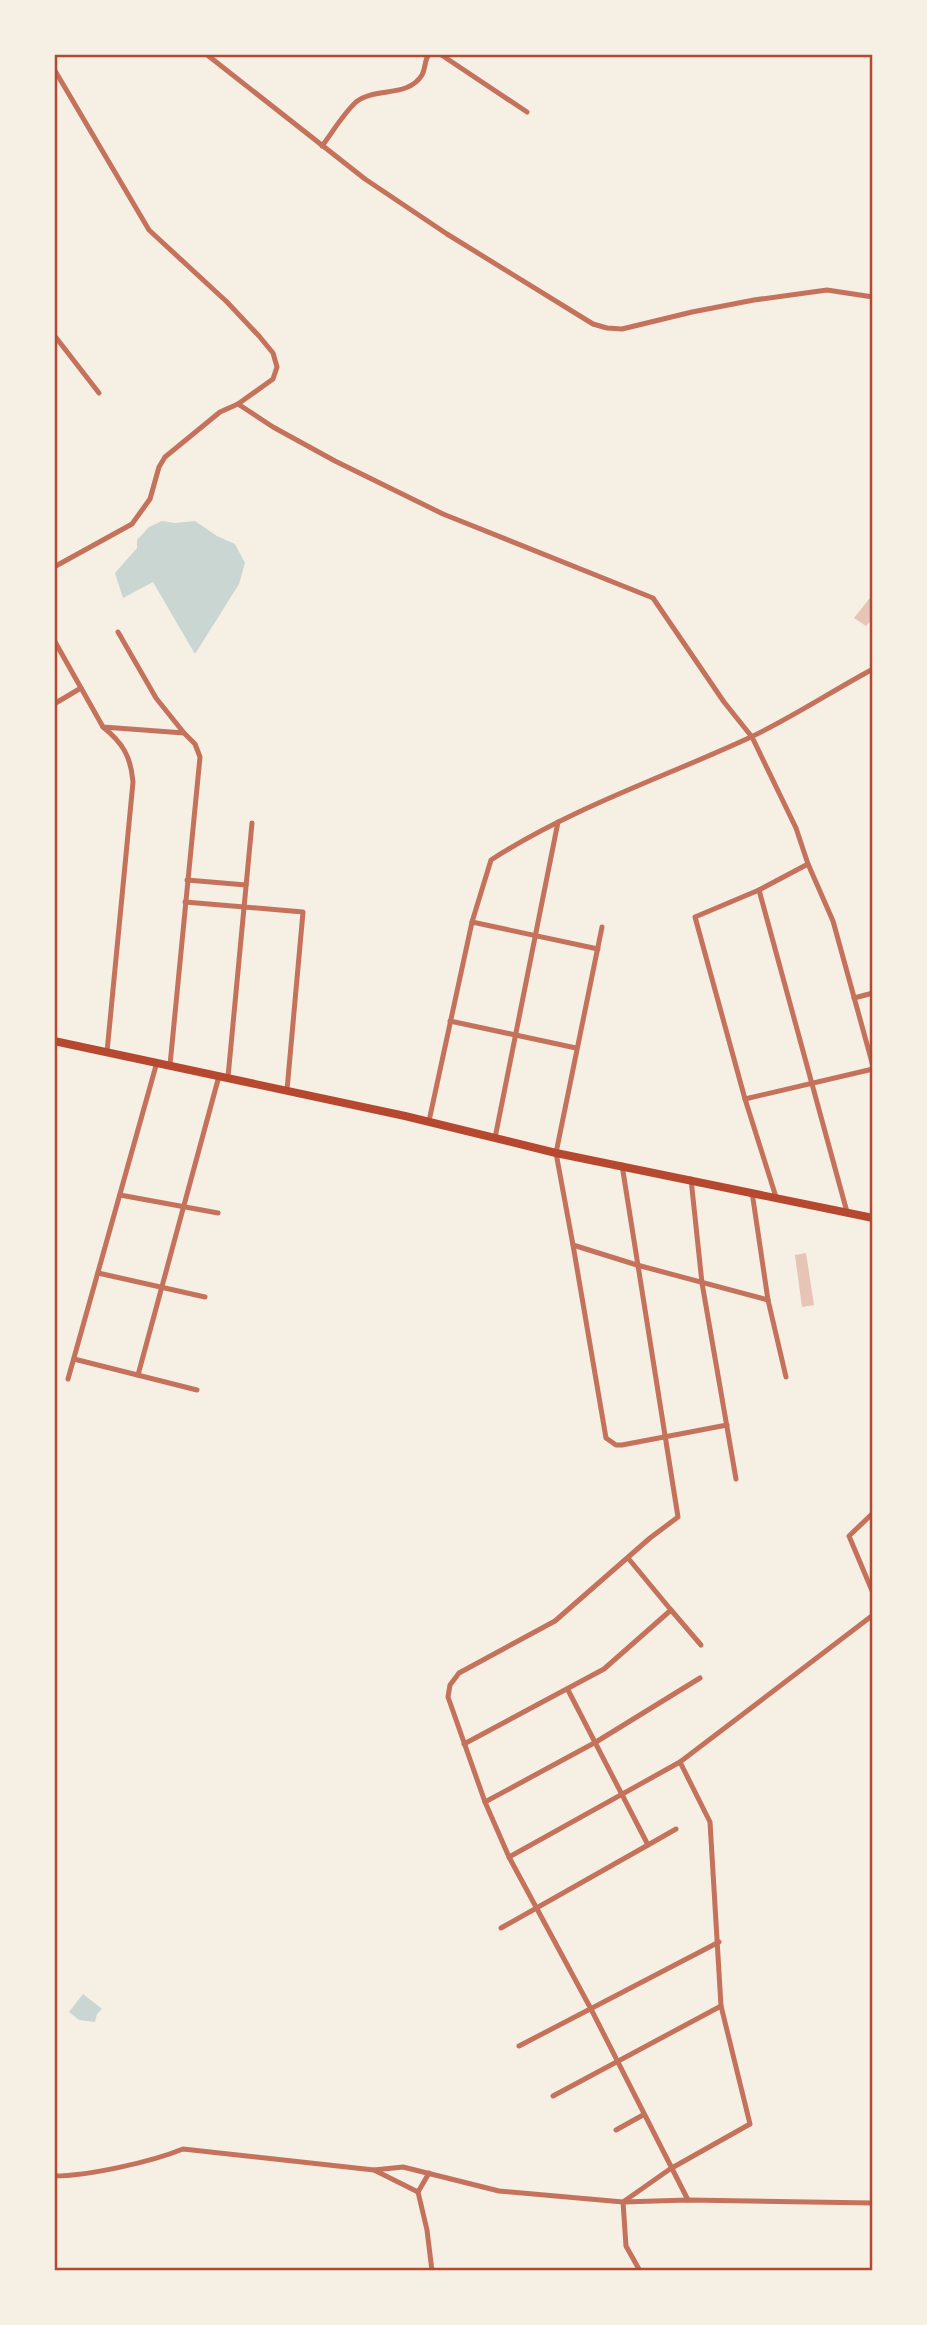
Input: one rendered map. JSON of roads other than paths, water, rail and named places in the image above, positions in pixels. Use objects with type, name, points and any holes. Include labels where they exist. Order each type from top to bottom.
[{"type":"main road","points":[[54,1041],[429,1121],[556,1153],[873,1218]]},
{"type":"street","points":[[206,54],[321,146],[447,234],[586,321],[600,327],[622,329],[729,304],[817,291],[873,297]]},
{"type":"street","points":[[321,146],[356,102],[401,89],[419,78],[424,72],[425,60],[429,54]]},
{"type":"street","points":[[440,54],[527,112]]},
{"type":"street","points":[[54,69],[149,230],[227,302],[273,353],[277,367],[273,379],[238,404],[220,412],[165,457],[159,467],[150,499],[132,524],[54,567]]},
{"type":"street","points":[[54,335],[99,393]]},
{"type":"street","points":[[238,404],[273,428],[443,514],[653,598],[717,692],[752,737],[796,828],[808,864],[833,921],[873,1068],[746,1099]]},
{"type":"street","points":[[118,632],[156,698],[195,744],[200,762],[170,1065]]},
{"type":"street","points":[[54,640],[103,727],[132,764],[133,782],[107,1052]]},
{"type":"street","points":[[429,1121],[472,922],[491,860],[558,822],[752,737],[873,669]]},
{"type":"street","points":[[54,704],[81,688]]},
{"type":"street","points":[[103,727],[184,733]]},
{"type":"street","points":[[495,1138],[558,822]]},
{"type":"street","points":[[228,1077],[252,823]]},
{"type":"street","points":[[776,1197],[695,917],[760,890],[808,864]]},
{"type":"street","points":[[187,880],[246,886]]},
{"type":"street","points":[[760,890],[847,1212]]},
{"type":"street","points":[[185,901],[303,912],[287,1090]]},
{"type":"street","points":[[472,922],[598,949]]},
{"type":"street","points":[[602,927],[556,1153],[604,1434],[616,1445],[727,1425]]},
{"type":"street","points":[[854,998],[873,993]]},
{"type":"street","points":[[450,1021],[576,1048]]},
{"type":"street","points":[[68,1379],[157,1062]]},
{"type":"street","points":[[138,1375],[219,1076]]},
{"type":"street","points":[[622,1166],[678,1517],[555,1621],[463,1670],[450,1685],[448,1697],[485,1802],[509,1857],[591,2009],[688,2200]]},
{"type":"street","points":[[691,1179],[702,1283],[736,1479]]},
{"type":"street","points":[[752,1192],[768,1300],[786,1377]]},
{"type":"street","points":[[120,1195],[218,1213]]},
{"type":"street","points":[[573,1245],[768,1300]]},
{"type":"street","points":[[98,1273],[205,1297]]},
{"type":"street","points":[[74,1359],[197,1390]]},
{"type":"street","points":[[873,1513],[849,1536],[873,1593]]},
{"type":"street","points":[[628,1558],[701,1645]]},
{"type":"street","points":[[464,1744],[604,1669],[671,1610]]},
{"type":"street","points":[[509,1857],[680,1762],[873,1615]]},
{"type":"street","points":[[485,1802],[596,1742],[700,1678]]},
{"type":"street","points":[[568,1690],[648,1845]]},
{"type":"street","points":[[622,2202],[670,2169],[750,2124],[721,2006],[710,1822],[680,1762]]},
{"type":"street","points":[[501,1928],[676,1829]]},
{"type":"street","points":[[519,2046],[719,1942]]},
{"type":"street","points":[[553,2096],[721,2006]]},
{"type":"street","points":[[616,2130],[643,2116]]},
{"type":"street","points":[[54,2176],[95,2171],[183,2149],[374,2169],[403,2167],[499,2191],[622,2202],[688,2200],[873,2203]]},
{"type":"street","points":[[374,2169],[418,2192]]},
{"type":"street","points":[[429,2173],[418,2192],[427,2230],[432,2271]]},
{"type":"street","points":[[622,2202],[626,2246],[640,2271]]}]
